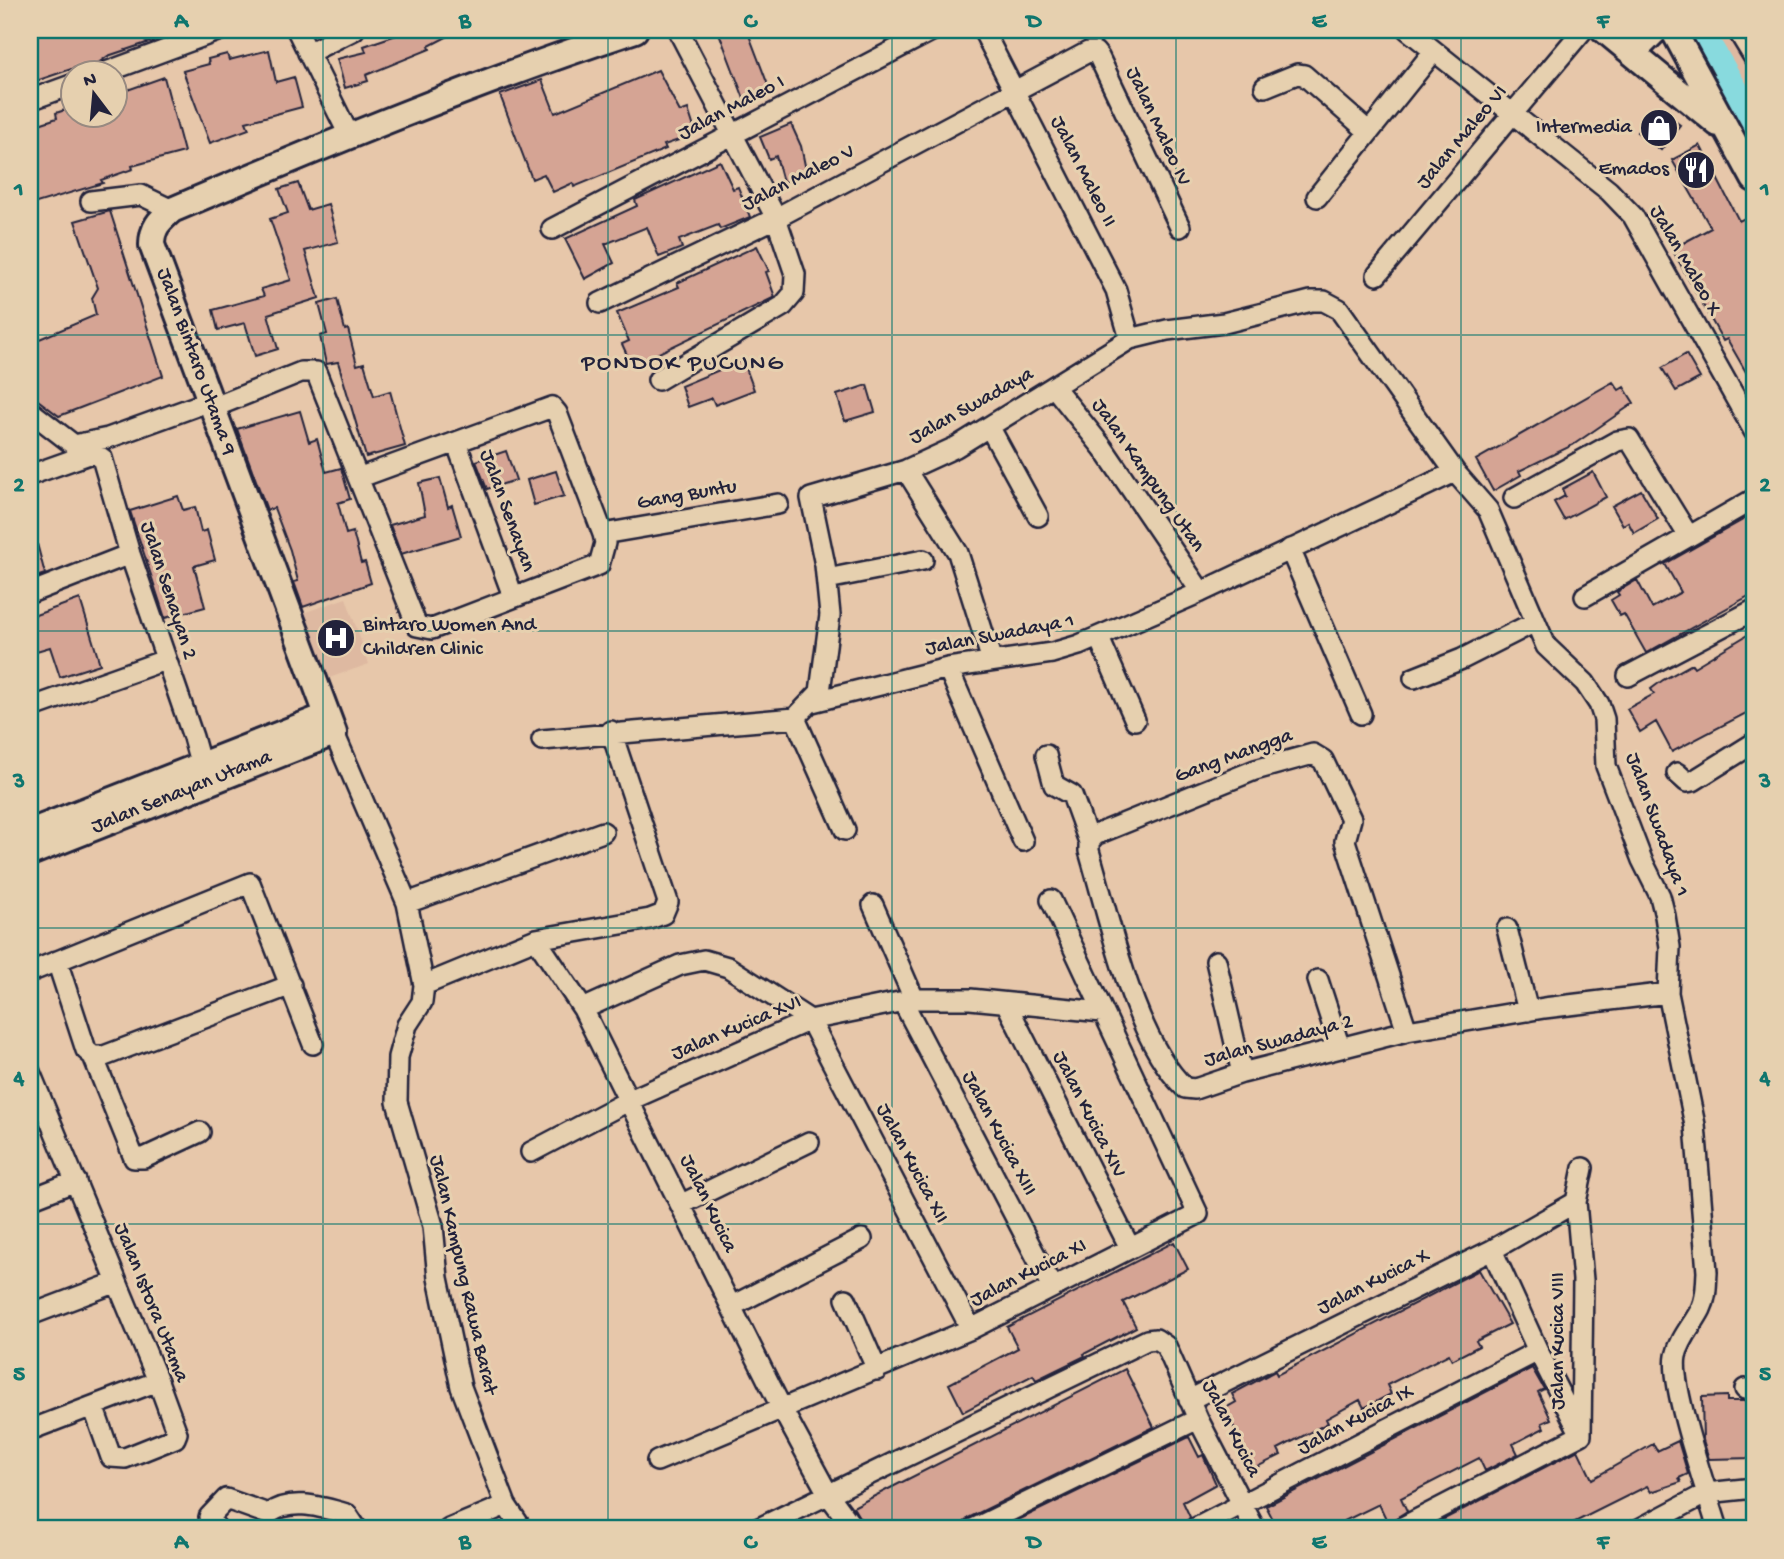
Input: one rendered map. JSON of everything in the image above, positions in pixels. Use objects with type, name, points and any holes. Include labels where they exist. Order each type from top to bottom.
[{"type":"street","points":[[130,63],[220,30]]},
{"type":"street","points":[[297,30],[349,135]]},
{"type":"street","points":[[308,53],[354,30]]},
{"type":"street","points":[[152,233],[172,210],[349,135],[512,70],[635,30]]},
{"type":"street","points":[[658,380],[783,306],[794,293],[795,274],[776,218],[678,30]]},
{"type":"street","name":"Jalan Maleo I","points":[[552,229],[933,30]]},
{"type":"street","name":"Jalan Maleo II","points":[[983,30],[1116,290],[1130,339]]},
{"type":"street","points":[[1408,30],[1512,114]]},
{"type":"street","name":"Jalan Maleo VI","points":[[1377,275],[1583,30]]},
{"type":"street","points":[[1604,30],[1727,132]]},
{"type":"street","points":[[1627,49],[1643,44],[1656,30]]},
{"type":"street","points":[[1673,30],[1754,179]]},
{"type":"street","points":[[1317,197],[1434,51]]},
{"type":"street","name":"Jalan Maleo IV","points":[[1016,92],[1088,52],[1095,52],[1180,227]]},
{"type":"street","points":[[1265,87],[1297,74],[1304,75],[1369,132]]},
{"type":"street","points":[[30,100],[60,89]]},
{"type":"street","name":"Jalan Maleo V","points":[[600,303],[776,218],[1016,92]]},
{"type":"street","name":"Jalan Maleo X","points":[[1512,114],[1609,191],[1633,216],[1754,431]]},
{"type":"street","points":[[90,201],[141,195],[172,210]]},
{"type":"street","points":[[141,195],[152,233]]},
{"type":"street","name":"Jalan Bintaro Utama 9","points":[[152,233],[152,245],[330,725],[407,903],[424,985]]},
{"type":"street","name":"Jalan Swadaya","points":[[795,718],[820,692],[830,615],[827,579],[811,498],[906,470],[990,428],[1130,339],[1167,330],[1224,323],[1286,306],[1324,301],[1339,309],[1351,324],[1455,472]]},
{"type":"street","name":"Jalan Senayan","points":[[211,404],[301,372],[316,372],[358,478],[417,626],[432,629],[513,596],[594,569],[603,558],[603,534],[552,407],[358,478]]},
{"type":"street","name":"Jalan Kampung Utan","points":[[1054,387],[1103,448],[1201,592]]},
{"type":"street","points":[[30,411],[74,445],[108,438],[211,404]]},
{"type":"street","points":[[990,428],[1038,516]]},
{"type":"street","points":[[1514,498],[1616,441],[1629,439],[1688,535]]},
{"type":"street","name":"Jalan Senayan","points":[[456,442],[513,596]]},
{"type":"street","name":"Jalan Senayan 2","points":[[30,475],[92,453],[102,458],[165,660],[208,772]]},
{"type":"street","points":[[906,470],[958,552],[992,661]]},
{"type":"street","name":"Jalan Swadaya 1","points":[[812,702],[948,668],[1052,653],[1099,638],[1455,472],[1488,510],[1497,526],[1546,646],[1585,683],[1599,704],[1604,719],[1606,766],[1642,860],[1660,896],[1665,916],[1670,947],[1668,993],[1695,1125],[1707,1272],[1706,1295],[1702,1308],[1680,1343],[1675,1360],[1682,1403],[1718,1529]]},
{"type":"street","points":[[1585,596],[1754,499]]},
{"type":"street","name":"Gang Buntu","points":[[603,534],[778,504]]},
{"type":"street","points":[[1290,549],[1360,714]]},
{"type":"street","points":[[30,593],[130,554]]},
{"type":"street","points":[[827,579],[923,560]]},
{"type":"street","points":[[1628,676],[1754,610]]},
{"type":"street","points":[[1414,678],[1462,659],[1535,622]]},
{"type":"street","points":[[1099,638],[1135,720]]},
{"type":"street","points":[[30,708],[165,660]]},
{"type":"street","points":[[948,668],[1023,841]]},
{"type":"street","points":[[542,740],[611,731],[795,718],[845,830]]},
{"type":"street","name":"Jalan Senayan Utama","points":[[30,832],[208,772],[330,725]]},
{"type":"street","points":[[424,985],[536,939],[650,919],[663,914],[667,902],[611,731]]},
{"type":"street","points":[[1677,773],[1687,782],[1693,781],[1754,743]]},
{"type":"street","name":"Gang Mangga","points":[[1089,842],[1095,835],[1255,770],[1313,754],[1323,760],[1351,819],[1345,841],[1407,1031]]},
{"type":"street","name":"Jalan Swadaya 2","points":[[1046,755],[1054,785],[1072,795],[1089,842],[1089,851],[1128,979],[1154,1052],[1185,1088],[1195,1089],[1242,1073],[1407,1031],[1528,1011],[1668,993]]},
{"type":"street","name":"Jalan Senayan Utama","points":[[30,853],[208,772]]},
{"type":"street","points":[[407,903],[603,832]]},
{"type":"street","points":[[30,972],[250,883],[313,1044]]},
{"type":"street","points":[[1051,900],[1102,1012]]},
{"type":"street","name":"Jalan Kucica XIII","points":[[873,905],[908,1000],[1052,1287]]},
{"type":"street","points":[[1507,929],[1528,1011]]},
{"type":"street","name":"Jalan Kucica","points":[[536,939],[583,1009],[631,1100],[782,1409],[828,1494],[854,1529]]},
{"type":"street","points":[[583,1009],[680,965],[704,960],[728,967],[810,1020]]},
{"type":"street","points":[[57,961],[86,1050],[93,1056],[134,1158],[144,1158],[201,1132]]},
{"type":"street","points":[[1216,961],[1242,1073]]},
{"type":"street","points":[[1318,980],[1340,1048]]},
{"type":"street","points":[[93,1056],[104,1056],[291,985]]},
{"type":"street","name":"Jalan Kampung Rawa Barat","points":[[424,985],[422,1002],[407,1024],[398,1057],[397,1102],[433,1226],[440,1290],[461,1387],[506,1505],[522,1529]]},
{"type":"street","name":"Jalan Kucica XVI","points":[[531,1152],[631,1100],[810,1020],[908,1000],[1006,1003],[1102,1012]]},
{"type":"street","name":"Jalan Kucica XIV","points":[[1006,1003],[1130,1248]]},
{"type":"street","name":"Jalan Kucica XI","points":[[657,1461],[971,1329],[1198,1214],[1102,1012]]},
{"type":"street","name":"Jalan Kucica XII","points":[[810,1020],[971,1329]]},
{"type":"street","name":"Jalan Istora Utama","points":[[31,1081],[76,1181],[177,1433],[171,1442],[125,1458],[111,1457],[93,1406]]},
{"type":"street","points":[[682,1204],[808,1142]]},
{"type":"street","name":"Jalan Kucica VIII","points":[[1399,1529],[1581,1435],[1583,1280],[1576,1202],[1583,1168]]},
{"type":"street","points":[[30,1199],[76,1181]]},
{"type":"street","name":"Jalan Kucica X","points":[[1189,1400],[1492,1250],[1576,1202]]},
{"type":"street","points":[[732,1306],[862,1239]]},
{"type":"street","points":[[1492,1250],[1538,1351],[1581,1435]]},
{"type":"street","points":[[30,1315],[117,1282]]},
{"type":"street","points":[[846,1299],[877,1370]]},
{"type":"street","name":"Jalan Kucica","points":[[757,1529],[1147,1340],[1156,1339],[1166,1346],[1198,1419],[1255,1529]]},
{"type":"street","name":"Jalan Kucica IX","points":[[1194,1529],[1538,1351]]},
{"type":"street","points":[[30,1430],[158,1381]]},
{"type":"street","points":[[973,1529],[1198,1419]]},
{"type":"street","points":[[1639,1529],[1707,1493],[1754,1488]]},
{"type":"street","points":[[217,1529],[209,1517],[226,1499],[267,1522],[279,1506],[301,1504],[347,1514],[357,1529]]},
{"type":"street","points":[[449,1529],[506,1505]]},
{"type":"lane","points":[[1732,30],[1754,66]]},
{"type":"shaded area","points":[[1705,30],[1754,30],[1754,116]]},
{"type":"shaded area","name":"Bintaro Women And Children Clinic","points":[[346,598],[369,664],[326,679],[303,613]]},
{"type":"building","points":[[30,30],[175,30],[176,33],[102,60],[60,60],[60,73],[30,83]]},
{"type":"building","points":[[411,30],[460,30],[429,46],[430,49],[366,75],[368,81],[345,88],[337,59],[366,52],[364,46]]},
{"type":"building","points":[[747,30],[771,93],[746,104],[719,33]]},
{"type":"building","points":[[269,50],[276,82],[294,77],[302,107],[246,122],[249,129],[210,143],[183,71],[209,64],[208,59],[227,54],[229,60]]},
{"type":"building","points":[[658,70],[680,112],[688,109],[696,134],[664,145],[666,149],[574,187],[573,183],[553,192],[544,174],[532,179],[500,95],[542,80],[555,113]]},
{"type":"building","points":[[164,77],[184,152],[132,166],[133,169],[101,180],[103,183],[30,205],[30,127],[57,118],[56,113],[60,112],[60,130],[130,130],[130,89]]},
{"type":"building","name":"Intermedia","points":[[1656,107],[1680,125],[1661,150],[1637,132]]},
{"type":"building","points":[[791,124],[801,146],[807,175],[783,182],[776,156],[769,159],[760,137]]},
{"type":"building","points":[[1700,145],[1739,221],[1745,218],[1754,235],[1754,386],[1727,339],[1723,341],[1672,249],[1711,228],[1672,160]]},
{"type":"building","points":[[720,161],[733,189],[738,187],[750,217],[720,229],[718,225],[679,240],[682,248],[659,257],[647,227],[605,244],[614,263],[585,279],[565,239],[637,206],[635,200]]},
{"type":"building","points":[[298,183],[308,210],[328,204],[338,242],[305,251],[319,298],[268,314],[278,349],[255,356],[245,323],[218,330],[213,310],[264,296],[261,289],[291,280],[270,219],[288,213],[279,189]]},
{"type":"building","points":[[110,211],[163,376],[59,416],[30,394],[30,343],[96,315],[92,298],[98,288],[75,221]]},
{"type":"building","points":[[757,246],[769,271],[766,272],[775,297],[632,366],[622,344],[629,341],[617,313],[679,287],[677,283]]},
{"type":"building","points":[[337,299],[357,365],[364,363],[374,396],[390,391],[405,446],[366,457],[338,362],[326,364],[320,336],[327,334],[319,304]]},
{"type":"building","points":[[1686,354],[1700,378],[1676,391],[1662,368]]},
{"type":"building","points":[[743,360],[754,390],[715,405],[712,398],[688,407],[681,386]]},
{"type":"building","points":[[1613,382],[1619,390],[1624,387],[1634,403],[1573,445],[1519,471],[1521,475],[1493,491],[1476,460]]},
{"type":"building","points":[[867,385],[875,412],[845,421],[837,395]]},
{"type":"building","points":[[300,411],[309,442],[317,439],[326,472],[341,468],[350,499],[338,503],[346,534],[353,532],[361,563],[365,562],[371,583],[303,607],[294,582],[298,581],[290,550],[274,508],[267,510],[237,429]]},
{"type":"building","points":[[506,451],[516,480],[487,489],[476,461]]},
{"type":"building","points":[[556,471],[564,496],[534,505],[527,480]]},
{"type":"building","points":[[1593,472],[1606,497],[1564,520],[1554,502],[1565,496],[1562,489]]},
{"type":"building","points":[[440,478],[448,507],[452,505],[461,536],[401,554],[390,525],[425,515],[419,483]]},
{"type":"building","points":[[1641,490],[1658,519],[1634,533],[1628,522],[1623,525],[1612,506]]},
{"type":"building","points":[[178,496],[183,510],[195,507],[201,532],[207,530],[215,560],[194,566],[205,607],[165,618],[130,511]]},
{"type":"building","points":[[1750,516],[1754,523],[1754,593],[1646,653],[1624,614],[1620,616],[1611,600],[1619,595],[1617,592],[1637,580],[1652,608],[1681,592],[1665,564]]},
{"type":"building","points":[[30,536],[35,536],[45,574],[30,579]]},
{"type":"building","points":[[80,599],[100,664],[60,677],[50,647],[30,653],[30,617]]},
{"type":"building","points":[[1754,631],[1754,709],[1672,752],[1656,722],[1640,732],[1627,709],[1654,694],[1651,689],[1663,680],[1692,664],[1694,667]]},
{"type":"building","points":[[1174,1242],[1188,1269],[1123,1302],[1136,1327],[1084,1354],[1085,1356],[1036,1380],[1033,1375],[963,1412],[949,1384],[1018,1348],[1007,1327]]},
{"type":"building","points":[[1479,1270],[1510,1324],[1476,1341],[1479,1346],[1452,1360],[1449,1354],[1387,1385],[1391,1394],[1364,1408],[1360,1400],[1326,1419],[1328,1423],[1278,1449],[1281,1455],[1251,1470],[1232,1435],[1237,1433],[1224,1409],[1236,1402],[1232,1394],[1275,1371],[1277,1375]]},
{"type":"building","points":[[1532,1368],[1544,1389],[1538,1392],[1551,1419],[1542,1423],[1544,1428],[1513,1444],[1518,1454],[1485,1471],[1479,1458],[1401,1498],[1407,1511],[1388,1523],[1379,1504],[1328,1529],[1278,1529],[1266,1506]]},
{"type":"building","points":[[1125,1369],[1154,1427],[968,1518],[961,1529],[866,1529],[853,1507]]},
{"type":"building","points":[[1727,1396],[1727,1401],[1754,1401],[1754,1458],[1709,1459],[1703,1440],[1702,1397]]},
{"type":"building","points":[[1189,1437],[1199,1457],[1203,1455],[1216,1484],[1183,1502],[1190,1517],[1182,1529],[1000,1529]]},
{"type":"building","points":[[1678,1441],[1688,1474],[1679,1478],[1681,1482],[1651,1492],[1647,1486],[1561,1529],[1425,1529],[1578,1450],[1592,1479],[1653,1444],[1657,1451]]},
{"type":"waterway","points":[[1696,30],[1754,127]]},
{"type":"place","name":"Intermedia","points":[[1659,128]]},
{"type":"place","name":"Emados","points":[[1696,170]]},
{"type":"place","name":"Bintaro Women And Children Clinic","points":[[336,638]]},
{"type":"district","name":"PONDOK PUCUNG","points":[[683,364]]}]
